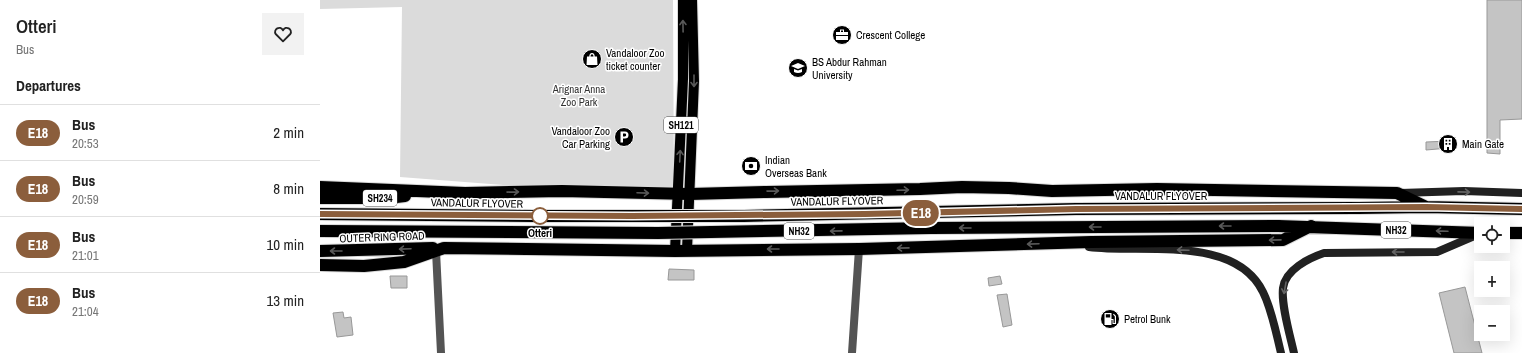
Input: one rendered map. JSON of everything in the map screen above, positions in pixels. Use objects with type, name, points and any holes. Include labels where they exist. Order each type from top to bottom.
[{"type":"highway","points":[[320,187],[466,193],[562,191],[684,194],[862,191],[962,187],[1052,190],[1157,189],[1397,193],[1426,207]]},
{"type":"highway","name":"SH234","points":[[320,198],[388,198],[439,192]]},
{"type":"highway","name":"VANDALUR FLYOVER","points":[[320,214],[712,216],[1076,209],[1426,207]]},
{"type":"highway","name":"NH32","points":[[1426,207],[1522,209]]},
{"type":"highway","name":"NH32","points":[[320,231],[658,233],[863,231],[930,228],[1311,226],[1474,233]]},
{"type":"highway","name":"OUTER RING ROAD","points":[[320,251],[859,249],[1063,243],[1282,240],[1311,226]]},
{"type":"highway","points":[[1510,233],[1522,234]]},
{"type":"highway","points":[[320,265],[364,266],[404,262],[440,250]]},
{"type":"main road","name":"SH121","points":[[683,0],[684,194]]},
{"type":"main road","name":"SH121","points":[[681,250],[684,194],[694,80],[692,0]]},
{"type":"street","points":[[1397,193],[1464,191],[1522,193]]},
{"type":"street","points":[[1294,353],[1284,308],[1283,287],[1294,269],[1311,257],[1324,253],[1437,252],[1474,236]]},
{"type":"street","points":[[1063,243],[1099,248],[1131,250],[1196,251],[1222,257],[1240,266],[1254,279],[1263,292],[1281,353]]},
{"type":"street","points":[[852,353],[859,249]]},
{"type":"street","points":[[440,250],[442,353]]},
{"type":"green space","name":"Arignar Anna Zoo Park","points":[[320,0],[673,0],[674,198],[400,177],[402,7],[320,9]]},
{"type":"building","points":[[1487,0],[1522,0],[1522,119],[1500,120],[1500,154],[1487,153]]},
{"type":"building","points":[[1449,141],[1449,148],[1426,150],[1426,142]]},
{"type":"building","points":[[669,269],[694,270],[694,280],[668,280]]},
{"type":"building","points":[[390,276],[407,276],[407,288],[391,288]]},
{"type":"building","points":[[1000,276],[1002,284],[989,286],[988,278]]},
{"type":"building","points":[[1465,287],[1474,322],[1474,341],[1479,341],[1482,353],[1454,353],[1439,293]]},
{"type":"building","points":[[1007,294],[1012,325],[1003,327],[997,295]]},
{"type":"building","points":[[343,312],[344,318],[351,317],[353,335],[337,337],[333,313]]},
{"type":"bus line","name":"E18","points":[[320,214],[744,216],[1076,209],[1426,207],[1522,209]]},
{"type":"place","name":"Crescent College","points":[[842,35]]},
{"type":"place","name":"Vandaloor Zoo ticket counter","points":[[592,59]]},
{"type":"place","name":"BS Abdur Rahman University","points":[[798,68]]},
{"type":"place","name":"Vandaloor Zoo Car Parking","points":[[624,137]]},
{"type":"place","name":"Main Gate","points":[[1448,144]]},
{"type":"place","name":"Indian Overseas Bank","points":[[751,166]]},
{"type":"place","name":"Otteri","points":[[540,216]]},
{"type":"place","name":"Petrol Bunk","points":[[1110,319]]}]
